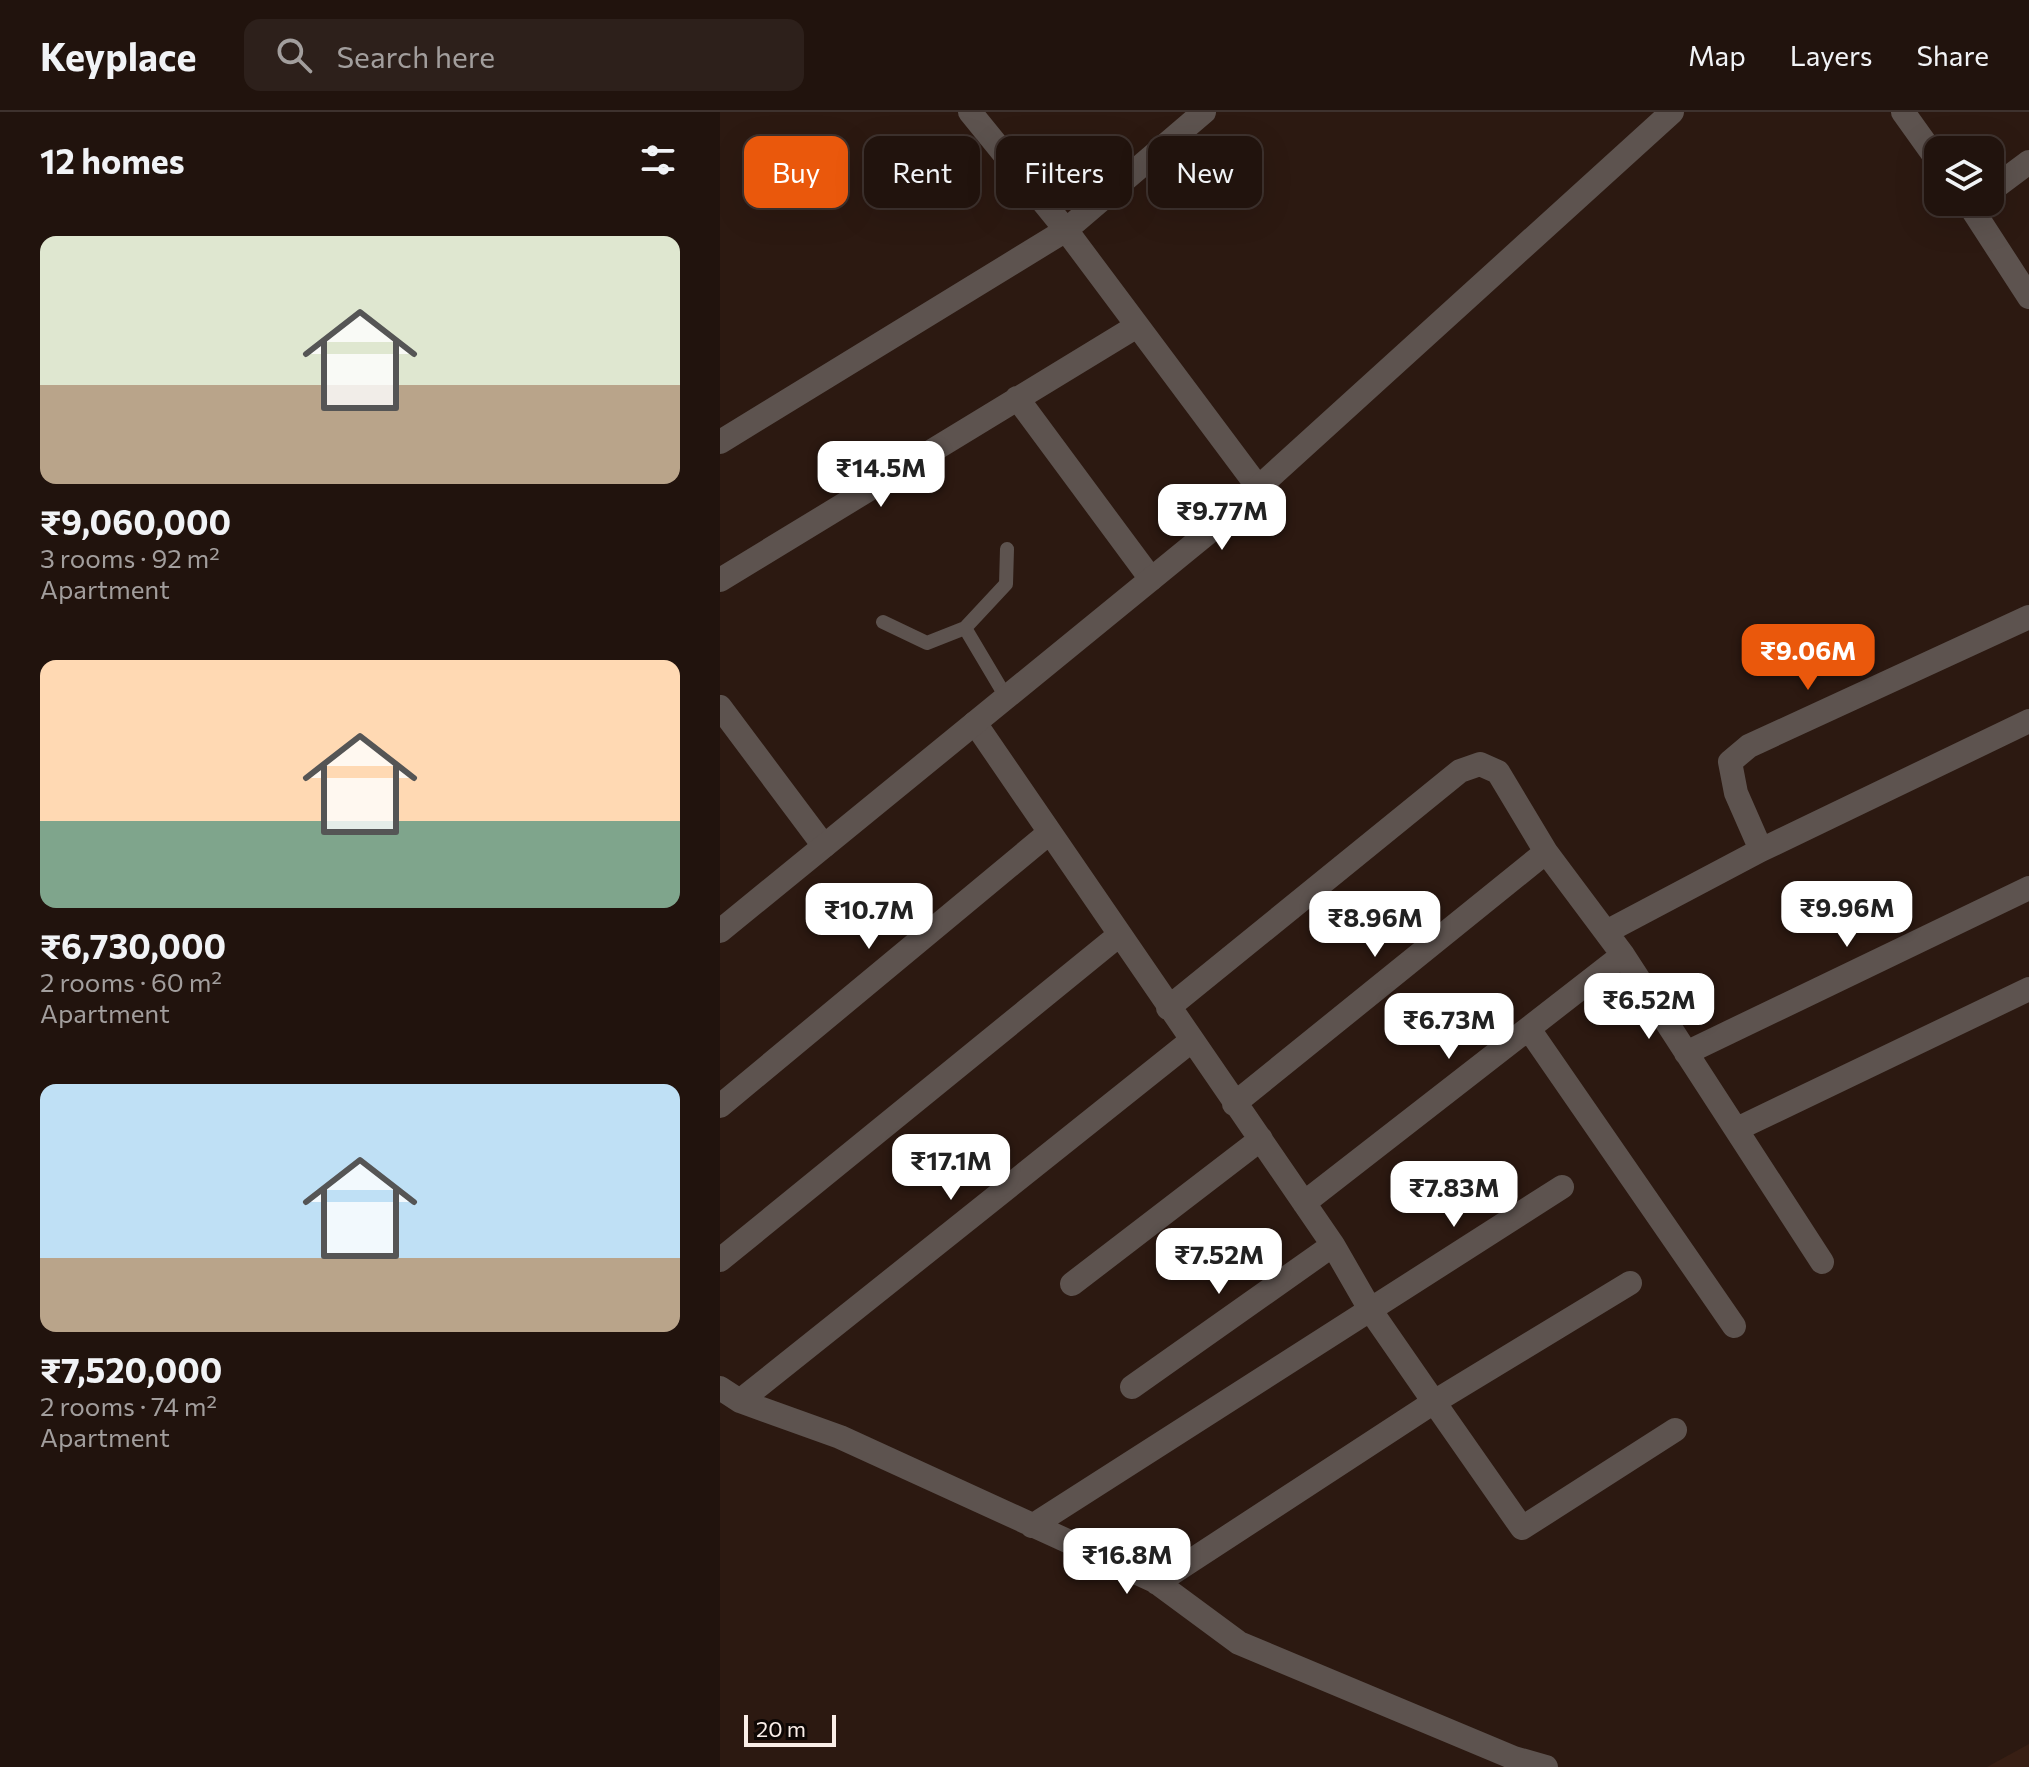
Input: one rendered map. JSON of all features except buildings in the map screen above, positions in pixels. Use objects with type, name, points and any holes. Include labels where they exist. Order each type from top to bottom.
[{"type":"street","points":[[971,112],[1066,230],[1258,487]]},
{"type":"street","points":[[720,442],[1066,230],[1204,112]]},
{"type":"street","points":[[720,931],[1151,579],[1258,487],[1672,112]]},
{"type":"street","points":[[1903,112],[1924,141]]},
{"type":"street","points":[[2004,181],[2029,162]]},
{"type":"street","points":[[1978,216],[2029,297]]},
{"type":"street","points":[[720,580],[1137,326]]},
{"type":"street","points":[[1017,398],[1151,579]]},
{"type":"street","points":[[1761,850],[1736,793],[1730,762],[1749,746],[2029,617]]},
{"type":"street","points":[[720,707],[824,846]]},
{"type":"street","points":[[1606,932],[1761,850],[2029,721]]},
{"type":"street","points":[[975,723],[1118,936],[1333,1245],[1371,1311],[1522,1528],[1675,1430]]},
{"type":"street","points":[[1168,1008],[1460,771],[1480,764],[1498,772],[1546,852],[1623,955],[1822,1262]]},
{"type":"street","points":[[720,1106],[1049,833]]},
{"type":"street","points":[[1234,1104],[1546,852]]},
{"type":"street","points":[[1686,1053],[2029,888]]},
{"type":"street","points":[[720,1260],[1118,936]]},
{"type":"street","points":[[1304,1203],[1623,955]]},
{"type":"street","points":[[1737,1129],[2029,989]]},
{"type":"street","points":[[1529,1029],[1734,1326]]},
{"type":"street","points":[[730,1394],[1191,1041]]},
{"type":"street","points":[[1072,1284],[1261,1139]]},
{"type":"street","points":[[1032,1526],[1562,1187]]},
{"type":"street","points":[[1132,1387],[1333,1245]]},
{"type":"street","points":[[1157,1583],[1434,1402],[1630,1283]]},
{"type":"street","points":[[730,1394],[840,1437],[1157,1583],[1239,1643],[1514,1758],[1546,1767]]},
{"type":"lane","points":[[883,622],[927,643],[965,628],[1006,584],[1007,549]]},
{"type":"lane","points":[[965,628],[1006,697]]},
{"type":"shaded area","points":[[2029,1744],[2029,1767],[1987,1767]]}]
